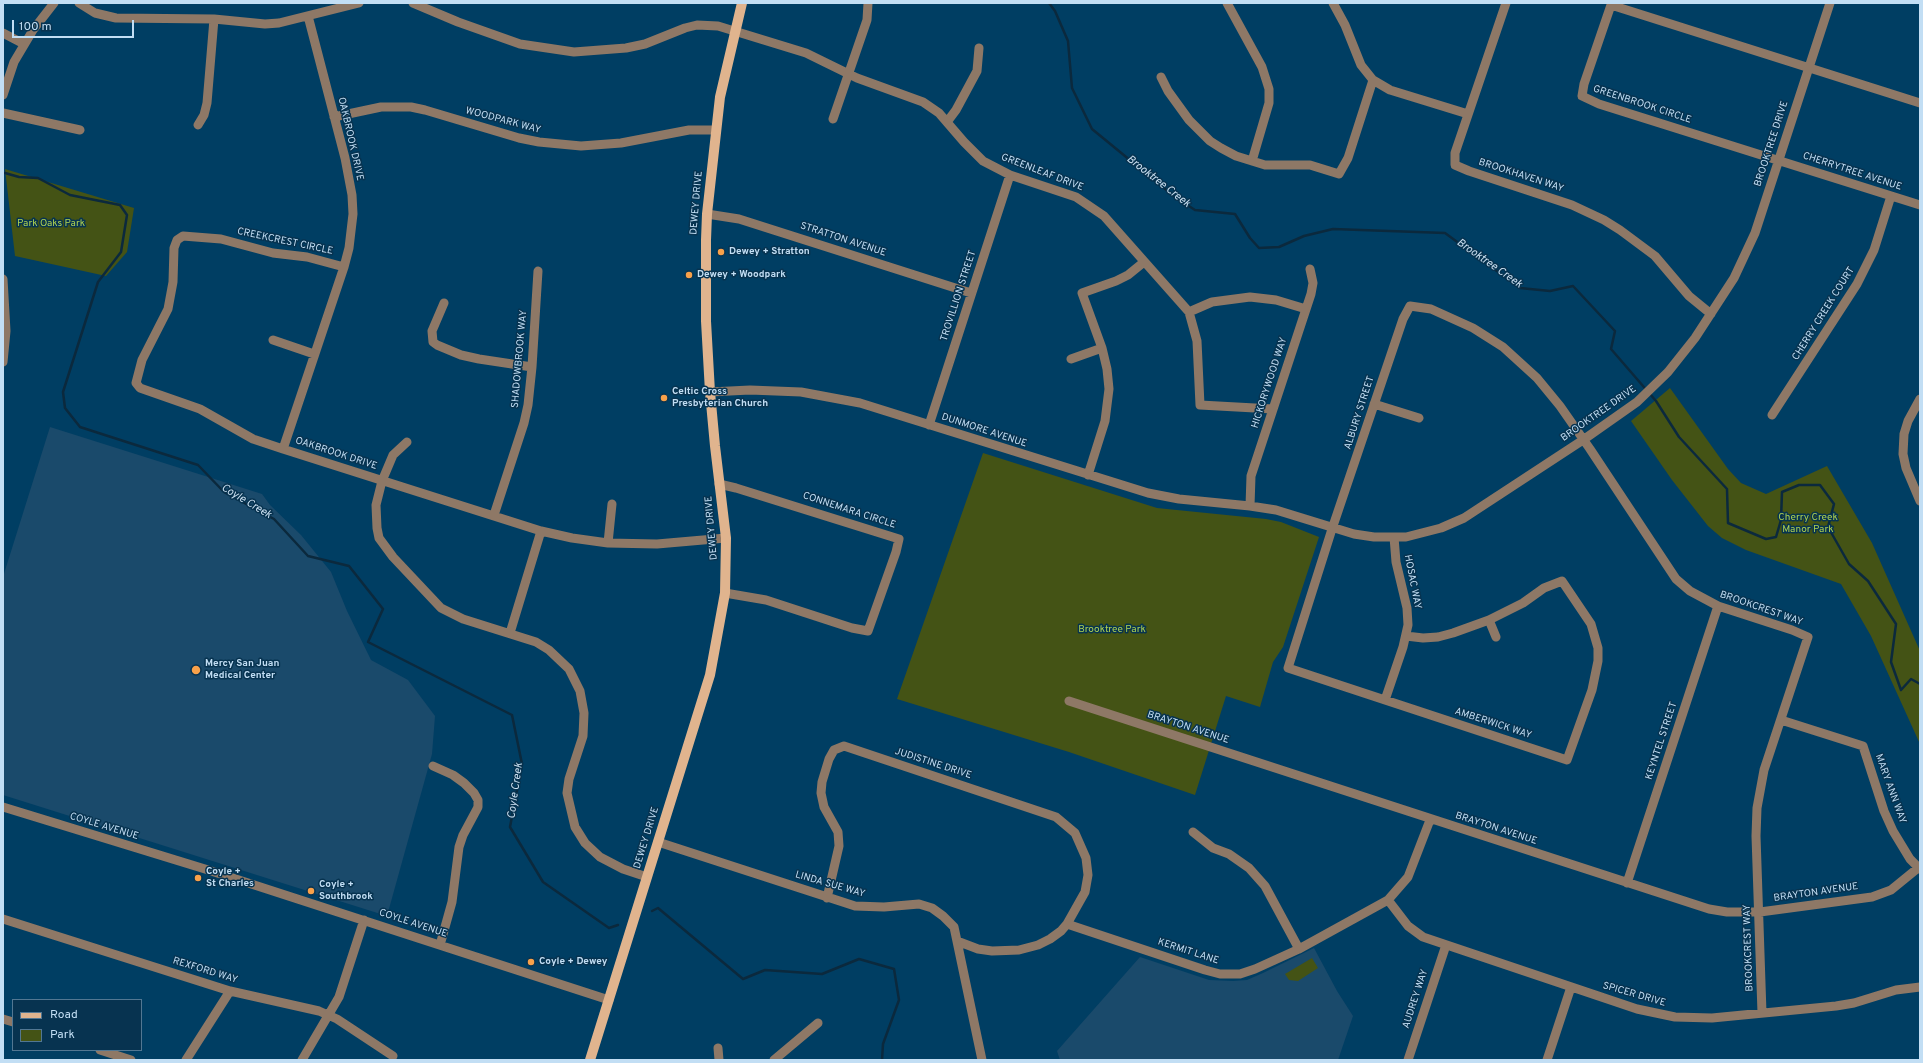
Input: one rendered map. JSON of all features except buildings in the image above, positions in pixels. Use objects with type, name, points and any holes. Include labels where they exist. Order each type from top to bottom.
[{"type":"main road","name":"DEWEY DRIVE","points":[[590,1060],[710,674],[725,593],[726,538],[710,392],[706,321],[707,214],[720,97],[742,3]]},
{"type":"street","points":[[3,95],[14,62],[33,30],[54,3]]},
{"type":"street","points":[[79,3],[95,13],[116,18],[214,19],[265,24],[308,16],[337,5],[359,3]]},
{"type":"street","name":"GREENLEAF DRIVE","points":[[414,3],[458,22],[520,44],[574,52],[626,48],[645,44],[673,32],[697,25],[718,26],[806,52],[849,75],[923,102],[938,113],[974,154],[983,161],[1010,175],[1076,197],[1104,216],[1189,312],[1197,341],[1200,405],[1273,409]]},
{"type":"street","points":[[833,119],[867,20],[868,3]]},
{"type":"street","points":[[1227,3],[1262,67],[1269,89],[1269,103],[1252,161]]},
{"type":"street","points":[[1333,3],[1345,25],[1361,65],[1373,80],[1390,90],[1468,114]]},
{"type":"street","name":"BROOKHAVEN WAY","points":[[1506,3],[1455,153],[1455,165],[1572,205],[1604,220],[1620,230],[1654,256],[1689,296],[1711,314]]},
{"type":"street","name":"BROOKTREE DRIVE","points":[[1250,506],[1290,514],[1354,534],[1394,537],[1428,532],[1464,518],[1583,440],[1637,402],[1658,383],[1680,358],[1734,278],[1755,233],[1830,3]]},
{"type":"street","name":"GREENBROOK CIRCLE","points":[[1778,160],[1599,104],[1582,96],[1584,84],[1611,5],[1808,69]]},
{"type":"street","name":"OAKBROOK DRIVE","points":[[308,16],[345,158],[352,195],[352,232],[344,267],[282,449],[541,531],[608,543],[657,544],[726,538]]},
{"type":"street","points":[[198,125],[204,115],[207,103],[214,19]]},
{"type":"street","points":[[3,33],[24,44]]},
{"type":"street","points":[[947,122],[956,110],[977,71],[979,48]]},
{"type":"street","points":[[1808,69],[1920,103]]},
{"type":"street","points":[[1161,77],[1168,91],[1189,120],[1210,141],[1236,156],[1265,165],[1310,165],[1339,174],[1348,158],[1373,80]]},
{"type":"street","name":"WOODPARK WAY","points":[[334,117],[381,107],[411,107],[526,140],[581,146],[622,143],[689,130],[716,130]]},
{"type":"street","points":[[3,113],[80,130]]},
{"type":"street","name":"CHERRYTREE AVENUE","points":[[1778,160],[1920,205]]},
{"type":"street","name":"TROVILLION STREET","points":[[929,425],[1010,175]]},
{"type":"street","name":"CHERRY CREEK COURT","points":[[1772,415],[1857,284],[1874,250],[1891,196]]},
{"type":"street","name":"STRATTON AVENUE","points":[[707,214],[739,219],[972,293]]},
{"type":"street","name":"CREEKCREST CIRCLE","points":[[282,449],[253,439],[200,409],[140,388],[136,383],[142,360],[168,309],[173,282],[174,248],[176,240],[183,236],[221,239],[273,253],[308,257],[344,267]]},
{"type":"street","points":[[1088,475],[1108,408],[1109,389],[1107,369],[1102,348],[1082,293],[1116,281],[1144,262]]},
{"type":"street","name":"HICKORYWOOD WAY","points":[[1250,506],[1251,476],[1313,288],[1310,269]]},
{"type":"street","name":"SHADOWBROOK WAY","points":[[494,515],[524,423],[532,367],[538,271]]},
{"type":"street","points":[[3,279],[5,312],[3,362]]},
{"type":"street","points":[[1189,312],[1212,302],[1250,297],[1276,300],[1306,309]]},
{"type":"street","points":[[444,303],[432,331],[433,342],[437,345],[461,355],[532,367]]},
{"type":"street","name":"ALBURY STREET","points":[[1332,528],[1403,319],[1410,306]]},
{"type":"street","name":"BROOKCREST WAY","points":[[1410,306],[1431,309],[1473,328],[1504,348],[1524,365],[1549,392],[1676,579],[1690,591],[1718,606],[1792,630],[1808,637],[1764,770],[1757,808],[1756,836],[1760,912],[1762,1013]]},
{"type":"street","points":[[273,340],[314,354]]},
{"type":"street","points":[[1071,358],[1102,348]]},
{"type":"street","name":"DUNMORE AVENUE","points":[[710,392],[772,390],[831,397],[860,403],[1088,475],[1160,496],[1250,506]]},
{"type":"street","points":[[1920,399],[1908,421],[1903,441],[1903,454],[1906,468],[1920,501]]},
{"type":"street","points":[[1374,404],[1419,418]]},
{"type":"street","points":[[407,442],[393,454],[382,481],[376,505],[379,538],[385,547],[441,608],[463,620],[536,642],[549,650],[569,669],[580,691],[585,725],[581,747],[569,779],[567,793],[575,827],[585,843],[600,857],[623,869],[647,877]]},
{"type":"street","name":"CONNEMARA CIRCLE","points":[[719,484],[899,538],[896,552],[868,631],[852,628],[766,600],[725,593]]},
{"type":"street","points":[[608,543],[612,504]]},
{"type":"street","name":"AMBERWICK WAY","points":[[1332,528],[1288,668],[1567,760],[1592,690],[1598,661],[1598,648],[1591,624],[1562,581],[1544,588],[1523,603],[1489,620],[1438,637],[1424,638],[1406,636]]},
{"type":"street","points":[[510,633],[541,531]]},
{"type":"street","name":"HOSAC WAY","points":[[1385,700],[1406,636],[1407,608],[1396,562],[1394,537]]},
{"type":"street","name":"KEYNTEL STREET","points":[[1627,883],[1718,606]]},
{"type":"street","points":[[1489,620],[1496,637]]},
{"type":"street","name":"BRAYTON AVENUE","points":[[1069,700],[1430,820],[1709,909],[1727,912],[1760,912],[1872,897],[1891,890],[1919,868]]},
{"type":"street","name":"MARY ANN WAY","points":[[1781,720],[1863,746],[1890,824],[1901,845],[1919,868]]},
{"type":"street","name":"JUDISTINE DRIVE","points":[[827,898],[839,846],[838,832],[824,807],[821,793],[822,782],[829,759],[834,750],[844,746],[1056,817],[1075,833],[1087,864],[1088,875],[1085,892],[1067,924]]},
{"type":"street","points":[[433,766],[453,775],[464,783],[474,793],[478,800],[478,807],[463,835],[459,847],[450,913],[440,944]]},
{"type":"street","name":"COYLE AVENUE","points":[[3,807],[440,944],[609,1000]]},
{"type":"street","name":"KERMIT LANE","points":[[1067,924],[1220,974],[1240,974],[1255,969],[1299,949],[1388,900],[1408,877],[1430,820]]},
{"type":"street","points":[[1193,832],[1213,848],[1230,854],[1249,868],[1265,886],[1299,949]]},
{"type":"street","name":"LINDA SUE WAY","points":[[658,842],[855,906],[871,907],[919,904],[932,908],[954,927],[982,1060]]},
{"type":"street","name":"SPICER DRIVE","points":[[1388,900],[1408,926],[1423,937],[1637,1009],[1675,1017],[1712,1018],[1836,1006],[1896,990],[1920,987]]},
{"type":"street","name":"REXFORD WAY","points":[[3,919],[230,991],[298,1005],[329,1015],[364,1035],[393,1056]]},
{"type":"street","points":[[302,1060],[339,997],[364,920]]},
{"type":"street","points":[[957,941],[978,949],[992,951],[1018,950],[1038,944],[1050,938],[1061,931],[1067,924]]},
{"type":"street","name":"AUDREY WAY","points":[[1408,1060],[1446,945]]},
{"type":"street","points":[[1547,1060],[1571,987]]},
{"type":"street","points":[[186,1060],[230,991]]},
{"type":"street","points":[[774,1060],[818,1023]]},
{"type":"street","points":[[718,1048],[719,1060]]},
{"type":"street","points":[[103,1051],[131,1060]]},
{"type":"shaded area","name":"Mercy San Juan Medical Center","points":[[50,427],[262,494],[270,505],[301,535],[331,572],[347,611],[371,660],[408,680],[435,716],[432,754],[387,916],[3,795],[3,577]]},
{"type":"shaded area","points":[[1314,948],[1337,991],[1353,1016],[1338,1060],[1060,1060],[1057,1051],[1140,957],[1209,980],[1233,981],[1247,980]]},
{"type":"green space","name":"Park Oaks Park","points":[[5,169],[134,208],[127,252],[106,276],[15,256]]},
{"type":"green space","name":"Cherry Creek Manor Park","points":[[1670,388],[1728,469],[1741,483],[1766,494],[1827,466],[1872,543],[1920,651],[1920,744],[1871,636],[1841,584],[1746,550],[1722,538],[1708,526],[1672,480],[1631,421]]},
{"type":"green space","name":"Brooktree Park","points":[[983,453],[1157,508],[1266,519],[1281,522],[1319,537],[1283,647],[1273,662],[1260,707],[1226,696],[1195,795],[1069,752],[897,699]]},
{"type":"green space","points":[[1312,958],[1318,968],[1298,981],[1289,980],[1285,974]]},
{"type":"waterway","name":"Brooktree Creek","points":[[1049,3],[1055,11],[1068,41],[1072,88],[1092,129],[1175,197],[1195,210],[1235,214],[1250,238],[1259,248],[1279,247],[1304,236],[1333,229],[1445,233],[1520,288],[1550,291],[1573,286],[1615,331],[1611,349],[1656,401],[1679,437],[1727,489],[1728,523],[1766,539],[1776,537],[1781,520],[1782,492],[1799,485],[1820,485],[1834,504],[1828,527],[1849,564],[1868,581],[1896,624],[1891,662],[1901,690],[1911,679],[1920,684]]},
{"type":"waterway","name":"Coyle Creek","points":[[5,173],[19,177],[38,178],[70,195],[120,205],[127,215],[121,252],[98,282],[63,392],[65,408],[80,427],[198,465],[224,492],[274,519],[308,556],[349,566],[383,609],[368,642],[512,715],[522,764],[510,827],[543,882],[609,928],[618,925]]},
{"type":"waterway","name":"Coyle Creek","points":[[652,911],[658,908],[743,979],[765,970],[822,974],[859,959],[894,969],[899,1000],[883,1044],[882,1060]]},
{"type":"place","name":"Dewey + Stratton","points":[[721,252]]},
{"type":"place","name":"Dewey + Woodpark","points":[[689,275]]},
{"type":"place","name":"Celtic Cross Presbyterian Church","points":[[664,398]]},
{"type":"place","name":"Mercy San Juan Medical Center","points":[[196,670]]},
{"type":"place","name":"Coyle + St Charles","points":[[198,878]]},
{"type":"place","name":"Coyle + Southbrook","points":[[311,891]]},
{"type":"place","name":"Coyle + Dewey","points":[[531,962]]}]
